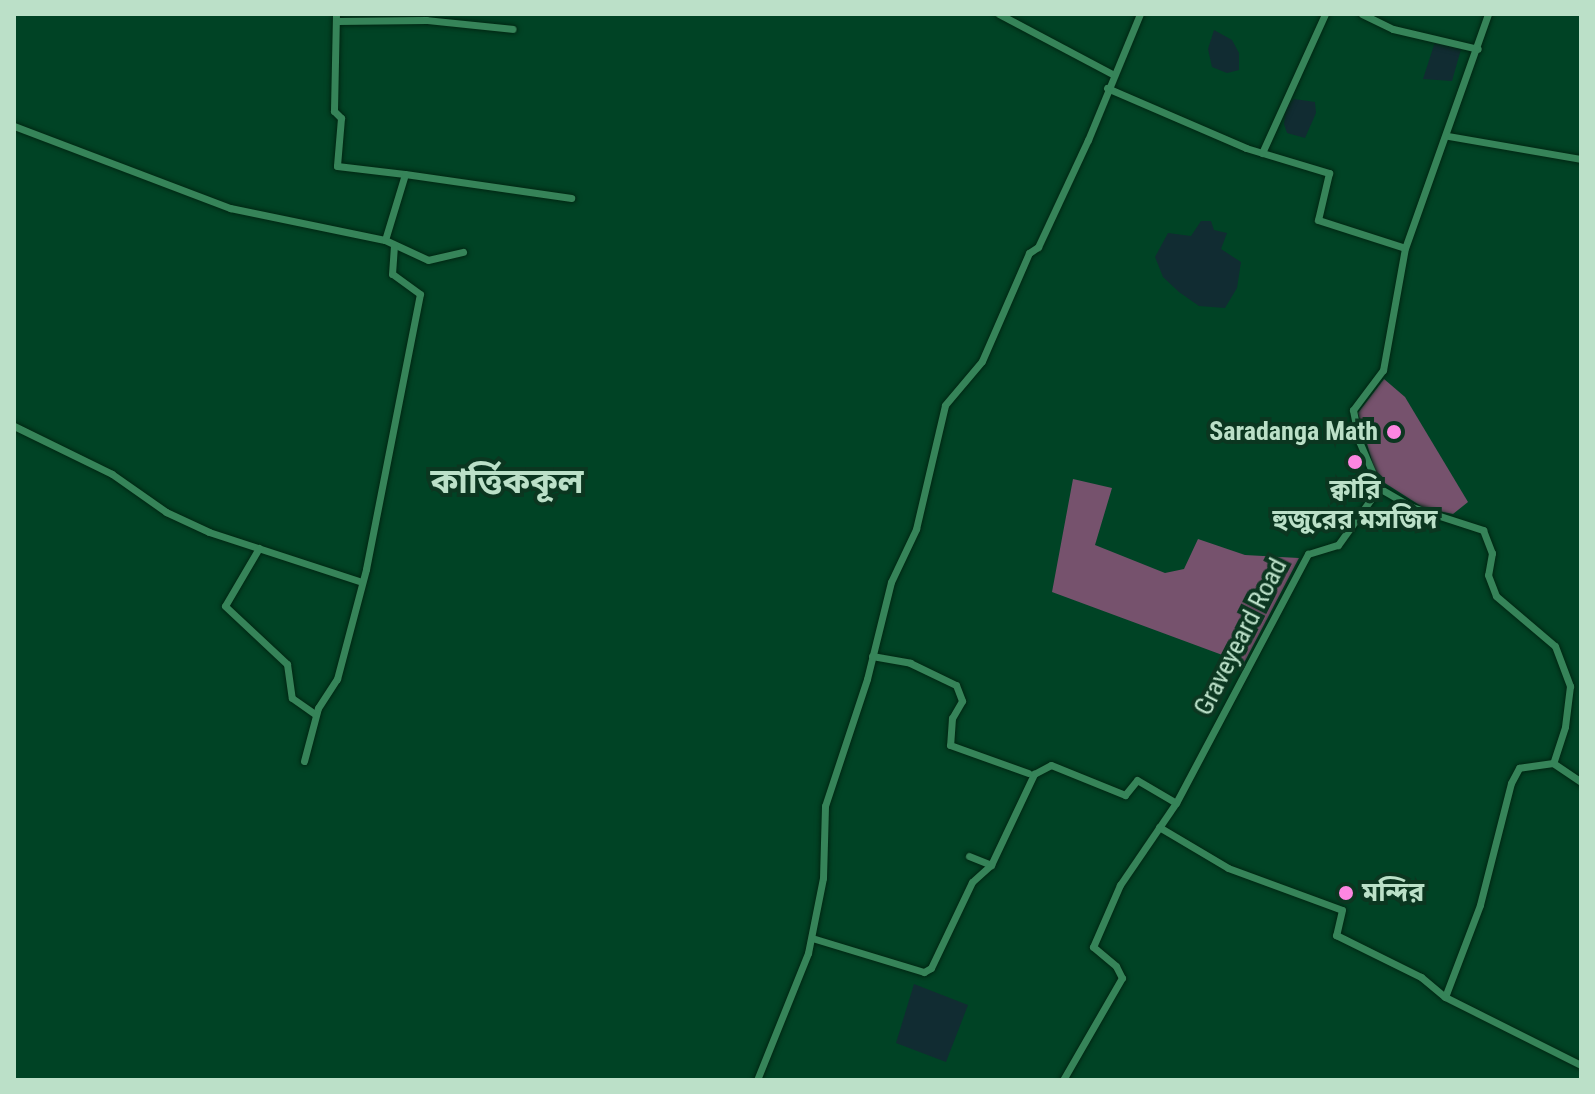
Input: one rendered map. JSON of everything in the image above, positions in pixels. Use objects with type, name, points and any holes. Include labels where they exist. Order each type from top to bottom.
[{"type":"street","points":[[999,14],[1114,75]]},
{"type":"street","points":[[757,1080],[812,938],[823,878],[825,806],[872,656],[891,582],[916,529],[945,405],[982,361],[1029,253],[1038,247],[1088,140],[1140,14]]},
{"type":"street","points":[[1262,153],[1325,14]]},
{"type":"street","points":[[1362,14],[1393,29],[1478,49]]},
{"type":"street","points":[[1488,14],[1448,136],[1405,248],[1383,370],[1353,410],[1359,441],[1379,488],[1412,507],[1483,530],[1492,553],[1488,575],[1496,596],[1555,646],[1570,686],[1565,727],[1553,763]]},
{"type":"street","points":[[513,29],[426,20],[336,17],[334,111],[341,118],[337,166],[571,198]]},
{"type":"street","points":[[1107,88],[1262,153],[1329,173],[1318,220],[1405,248]]},
{"type":"street","points":[[14,126],[230,208],[385,240],[428,260],[463,252]]},
{"type":"street","points":[[1448,136],[1581,159]]},
{"type":"street","points":[[385,240],[405,174]]},
{"type":"street","points":[[304,761],[316,715],[337,679],[362,582],[420,294],[392,274],[394,246]]},
{"type":"street","points":[[14,426],[112,474],[166,512],[259,548],[362,582]]},
{"type":"street","name":"Graveyeard Road","points":[[1063,1080],[1122,978],[1116,966],[1093,947],[1120,885],[1176,803],[1308,554],[1338,545],[1379,488]]},
{"type":"street","points":[[259,548],[225,606],[287,664],[292,698],[316,715]]},
{"type":"street","points":[[872,656],[910,663],[956,685],[962,701],[952,718],[950,745],[1028,773]]},
{"type":"street","points":[[1445,997],[1480,905],[1511,783],[1519,768],[1553,763],[1581,782]]},
{"type":"street","points":[[812,938],[924,972],[938,959],[972,882],[991,865],[1034,774],[1051,765],[1125,795],[1137,780],[1176,803]]},
{"type":"street","points":[[1159,827],[1228,868],[1342,910],[1336,935],[1421,977],[1445,997],[1581,1065]]},
{"type":"street","points":[[969,856],[991,865]]},
{"type":"shaded area","name":"Saradanga Math","points":[[1384,379],[1405,397],[1468,502],[1453,514],[1424,508],[1377,478],[1358,413]]},
{"type":"shaded area","points":[[1073,479],[1112,488],[1095,545],[1165,573],[1184,569],[1198,539],[1245,555],[1299,558],[1244,663],[1052,592]]},
{"type":"water","points":[[1214,30],[1232,40],[1239,53],[1239,70],[1227,73],[1212,67],[1208,49]]},
{"type":"water","points":[[1435,42],[1461,49],[1452,81],[1423,79]]},
{"type":"water","points":[[1294,99],[1315,102],[1316,113],[1305,138],[1287,133],[1284,124],[1286,107]]},
{"type":"water","points":[[1201,221],[1211,221],[1214,230],[1227,233],[1221,249],[1241,262],[1237,288],[1225,308],[1199,306],[1179,292],[1163,277],[1155,257],[1168,233],[1191,236]]},
{"type":"water","points":[[914,984],[968,1005],[946,1062],[896,1043]]},
{"type":"place","name":"Saradanga Math","points":[[1394,432]]},
{"type":"place","name":"ক্বারি হুজুরের মসজিদ","points":[[1355,462]]},
{"type":"place","name":"মন্দির","points":[[1346,893]]},
{"type":"district","name":"কার্ত্তিককূল","points":[[507,482]]}]
